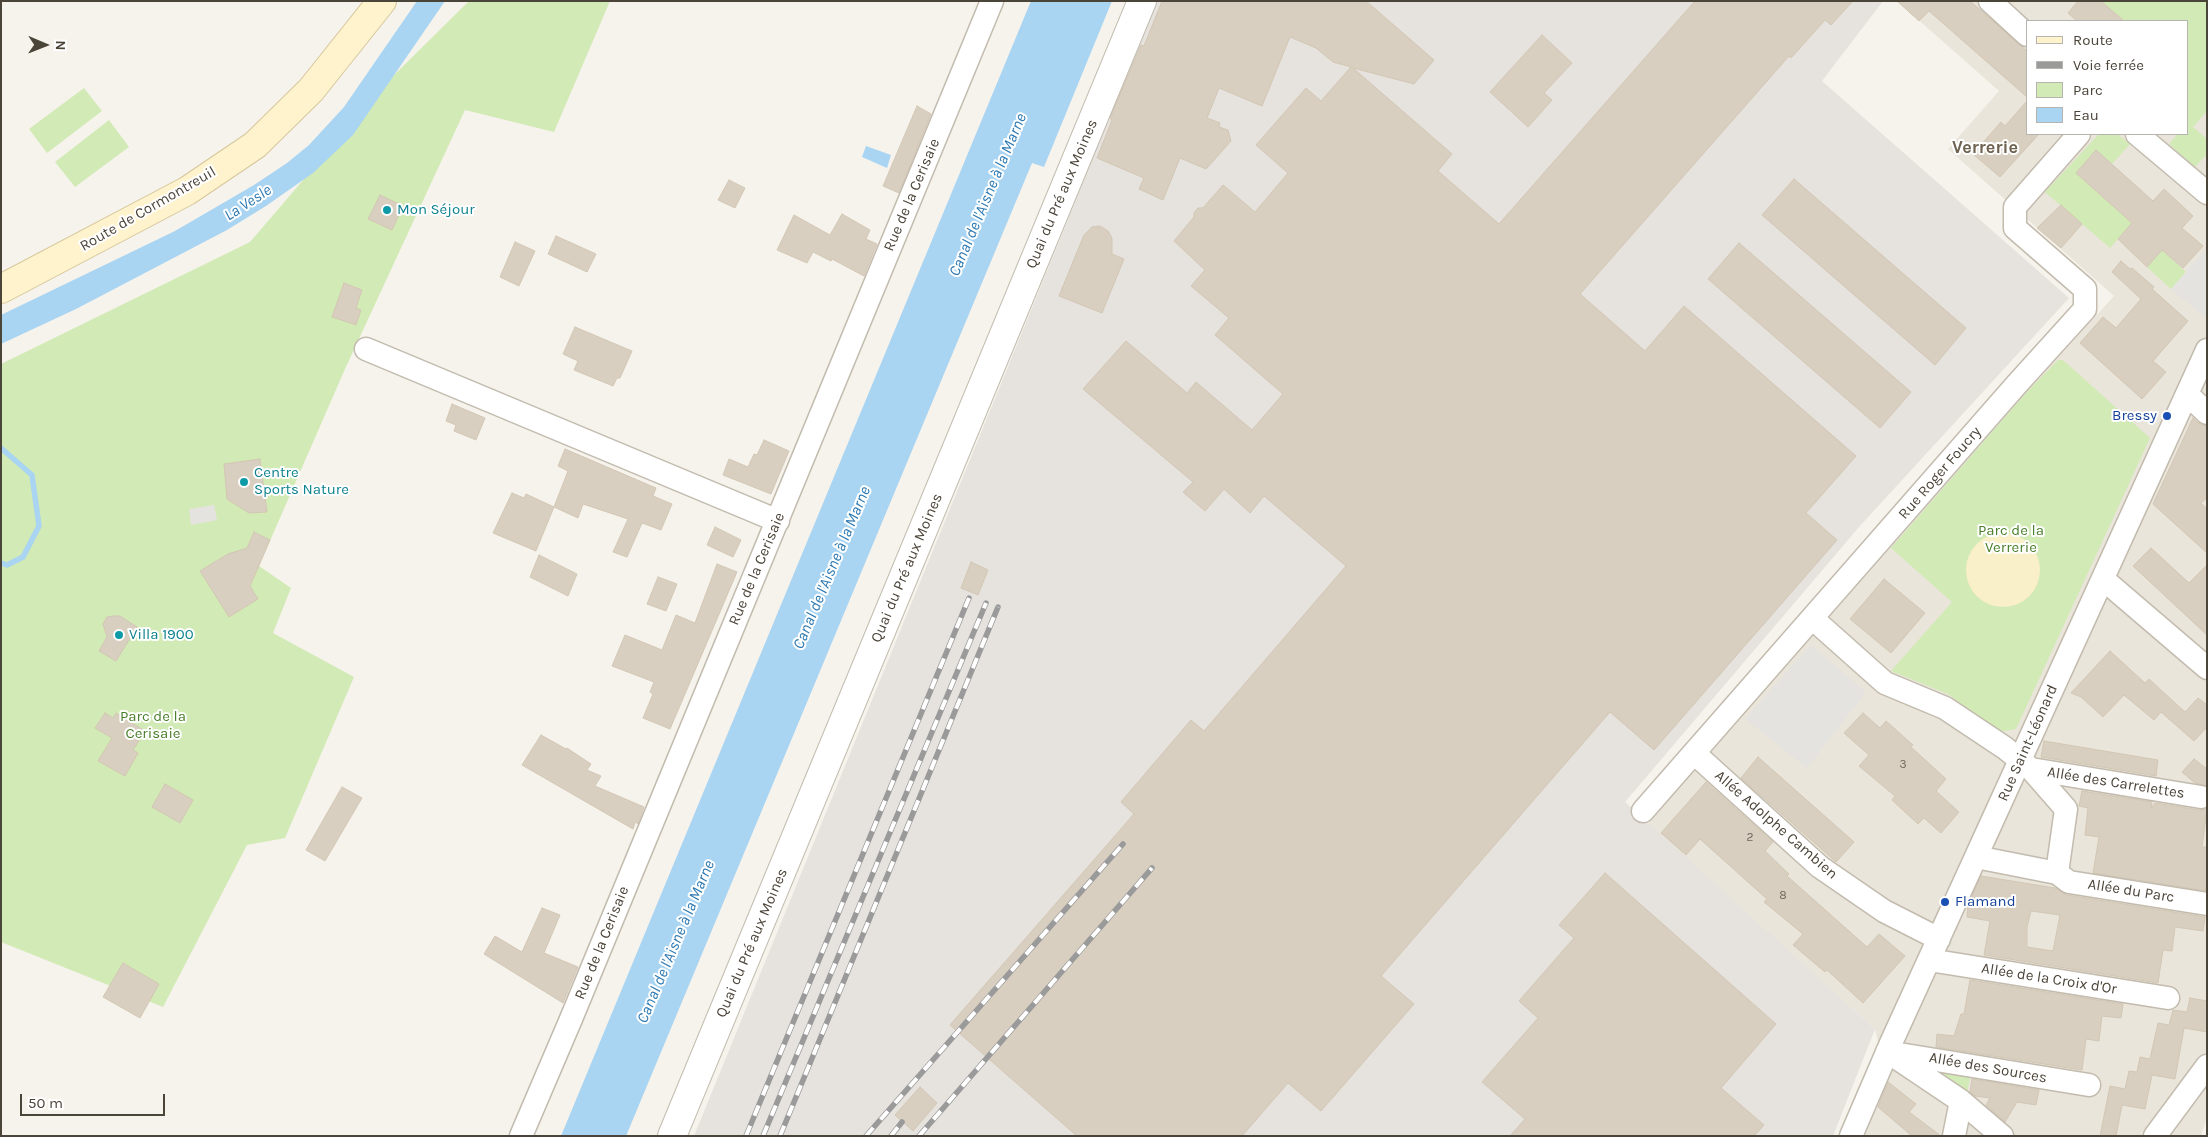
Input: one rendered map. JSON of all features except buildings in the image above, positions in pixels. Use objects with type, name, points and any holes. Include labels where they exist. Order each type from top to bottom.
[{"type":"main road","name":"Route de Cormontreuil","points":[[1,289],[187,190],[255,145],[311,90],[382,1]]},
{"type":"street","name":"Rue de la Cerisaie","points":[[521,1136],[778,521],[992,1]]},
{"type":"street","name":"Quai du Pré aux Moines","points":[[672,1136],[1142,1]]},
{"type":"street","points":[[1990,1],[2026,34]]},
{"type":"street","name":"Rue Roger Foucry","points":[[1643,811],[2017,384],[2085,310],[2085,289],[2015,228],[2015,207],[2077,135]]},
{"type":"street","points":[[2138,135],[2207,193]]},
{"type":"street","points":[[366,350],[778,521]]},
{"type":"street","name":"Rue Saint-Léonard","points":[[1851,1136],[1976,857],[2026,764],[2103,579],[2207,350]]},
{"type":"street","points":[[2187,394],[2207,413]]},
{"type":"street","points":[[2103,579],[2207,668]]},
{"type":"street","points":[[1812,618],[1885,684],[1945,708],[2026,764],[2066,809],[2057,873]]},
{"type":"street","name":"Allée Adolphe Cambien","points":[[1694,753],[1820,867],[1884,911],[1939,939]]},
{"type":"street","name":"Allée des Carrelettes","points":[[2026,764],[2201,797]]},
{"type":"street","name":"Allée du Parc","points":[[1976,857],[2057,873],[2069,882],[2207,904]]},
{"type":"street","name":"Allée de la Croix d'Or","points":[[1929,960],[2168,998]]},
{"type":"street","points":[[1887,1052],[1960,1101],[2002,1136]]},
{"type":"street","name":"Allée des Sources","points":[[1887,1052],[2089,1085]]},
{"type":"street","points":[[2155,1136],[2207,1066]]},
{"type":"street","points":[[1954,1136],[1960,1101]]},
{"type":"shaded area","points":[[1155,1],[1883,1],[1822,81],[2069,298],[1859,527],[1625,802],[1875,1029],[1833,1136],[694,1136],[1065,227]]},
{"type":"shaded area","points":[[1897,1],[2207,1],[2207,1117],[2201,1136],[1865,1136],[1888,1082],[1875,1029],[1648,824],[2025,394],[2114,296],[1948,149],[1999,91]]},
{"type":"shaded area","points":[[2206,249],[2207,313],[2205,317],[2171,289]]},
{"type":"shaded area","points":[[214,505],[217,520],[191,525],[189,509]]},
{"type":"shaded area","points":[[1811,645],[1866,692],[1807,768],[1745,719]]},
{"type":"green space","name":"Parc de la Cerisaie","points":[[469,1],[610,1],[554,132],[465,110],[345,369],[259,566],[291,588],[273,633],[354,677],[285,838],[247,845],[163,1007],[1,942],[1,364],[250,242],[389,80]]},
{"type":"green space","points":[[2101,1],[2207,1],[2207,111],[2193,127],[2207,139],[2207,154],[2195,167],[2169,144],[2176,136],[2174,135],[2188,135],[2188,20],[2123,20]]},
{"type":"green space","points":[[84,88],[102,111],[47,153],[29,129]]},
{"type":"green space","points":[[109,120],[129,147],[75,187],[55,162]]},
{"type":"green space","points":[[2098,135],[2118,135],[2130,144],[2112,164],[2096,150],[2076,173],[2132,223],[2110,248],[2045,192]]},
{"type":"green space","points":[[2162,250],[2186,272],[2171,289],[2147,267]]},
{"type":"green space","name":"Parc de la Verrerie","points":[[2058,360],[2063,360],[2150,438],[2016,729],[2000,732],[1948,694],[1891,671],[1952,602],[1891,548],[2025,394]]},
{"type":"green space","points":[[1923,1065],[1971,1073],[1966,1098]]},
{"type":"sand","points":[[2003,533],[2017,536],[2029,544],[2037,556],[2040,570],[2037,584],[2029,596],[2017,604],[2003,607],[1989,604],[1977,596],[1969,584],[1966,570],[1969,556],[1977,544],[1989,536]]},
{"type":"water","name":"La Vesle","points":[[417,1],[445,1],[353,135],[313,173],[266,206],[227,230],[76,309],[1,344],[1,315],[175,231],[254,185],[287,163],[309,145],[344,107]]},
{"type":"water","name":"Canal de l'Aisne à la Marne","points":[[1031,1],[1112,1],[1044,167],[1032,163],[626,1136],[561,1136]]},
{"type":"water","points":[[866,146],[891,155],[887,168],[862,157]]},
{"type":"waterway","points":[[1,448],[32,475],[39,526],[23,557],[7,565],[1,563]]},
{"type":"railway","points":[[746,1136],[969,598]]},
{"type":"railway","points":[[763,1136],[986,603]]},
{"type":"railway","points":[[780,1136],[998,607]]},
{"type":"railway","points":[[866,1136],[1123,844]]},
{"type":"railway","points":[[919,1136],[1152,868]]},
{"type":"railway","points":[[891,1136],[902,1122]]},
{"type":"place","name":"Mon Séjour","points":[[387,210]]},
{"type":"place","name":"Bressy","points":[[2167,416]]},
{"type":"place","name":"Centre Sports Nature","points":[[244,482]]},
{"type":"place","name":"Villa 1900","points":[[119,635]]},
{"type":"place","name":"Flamand","points":[[1945,902]]},
{"type":"district","name":"Verrerie","points":[[1985,148]]}]
